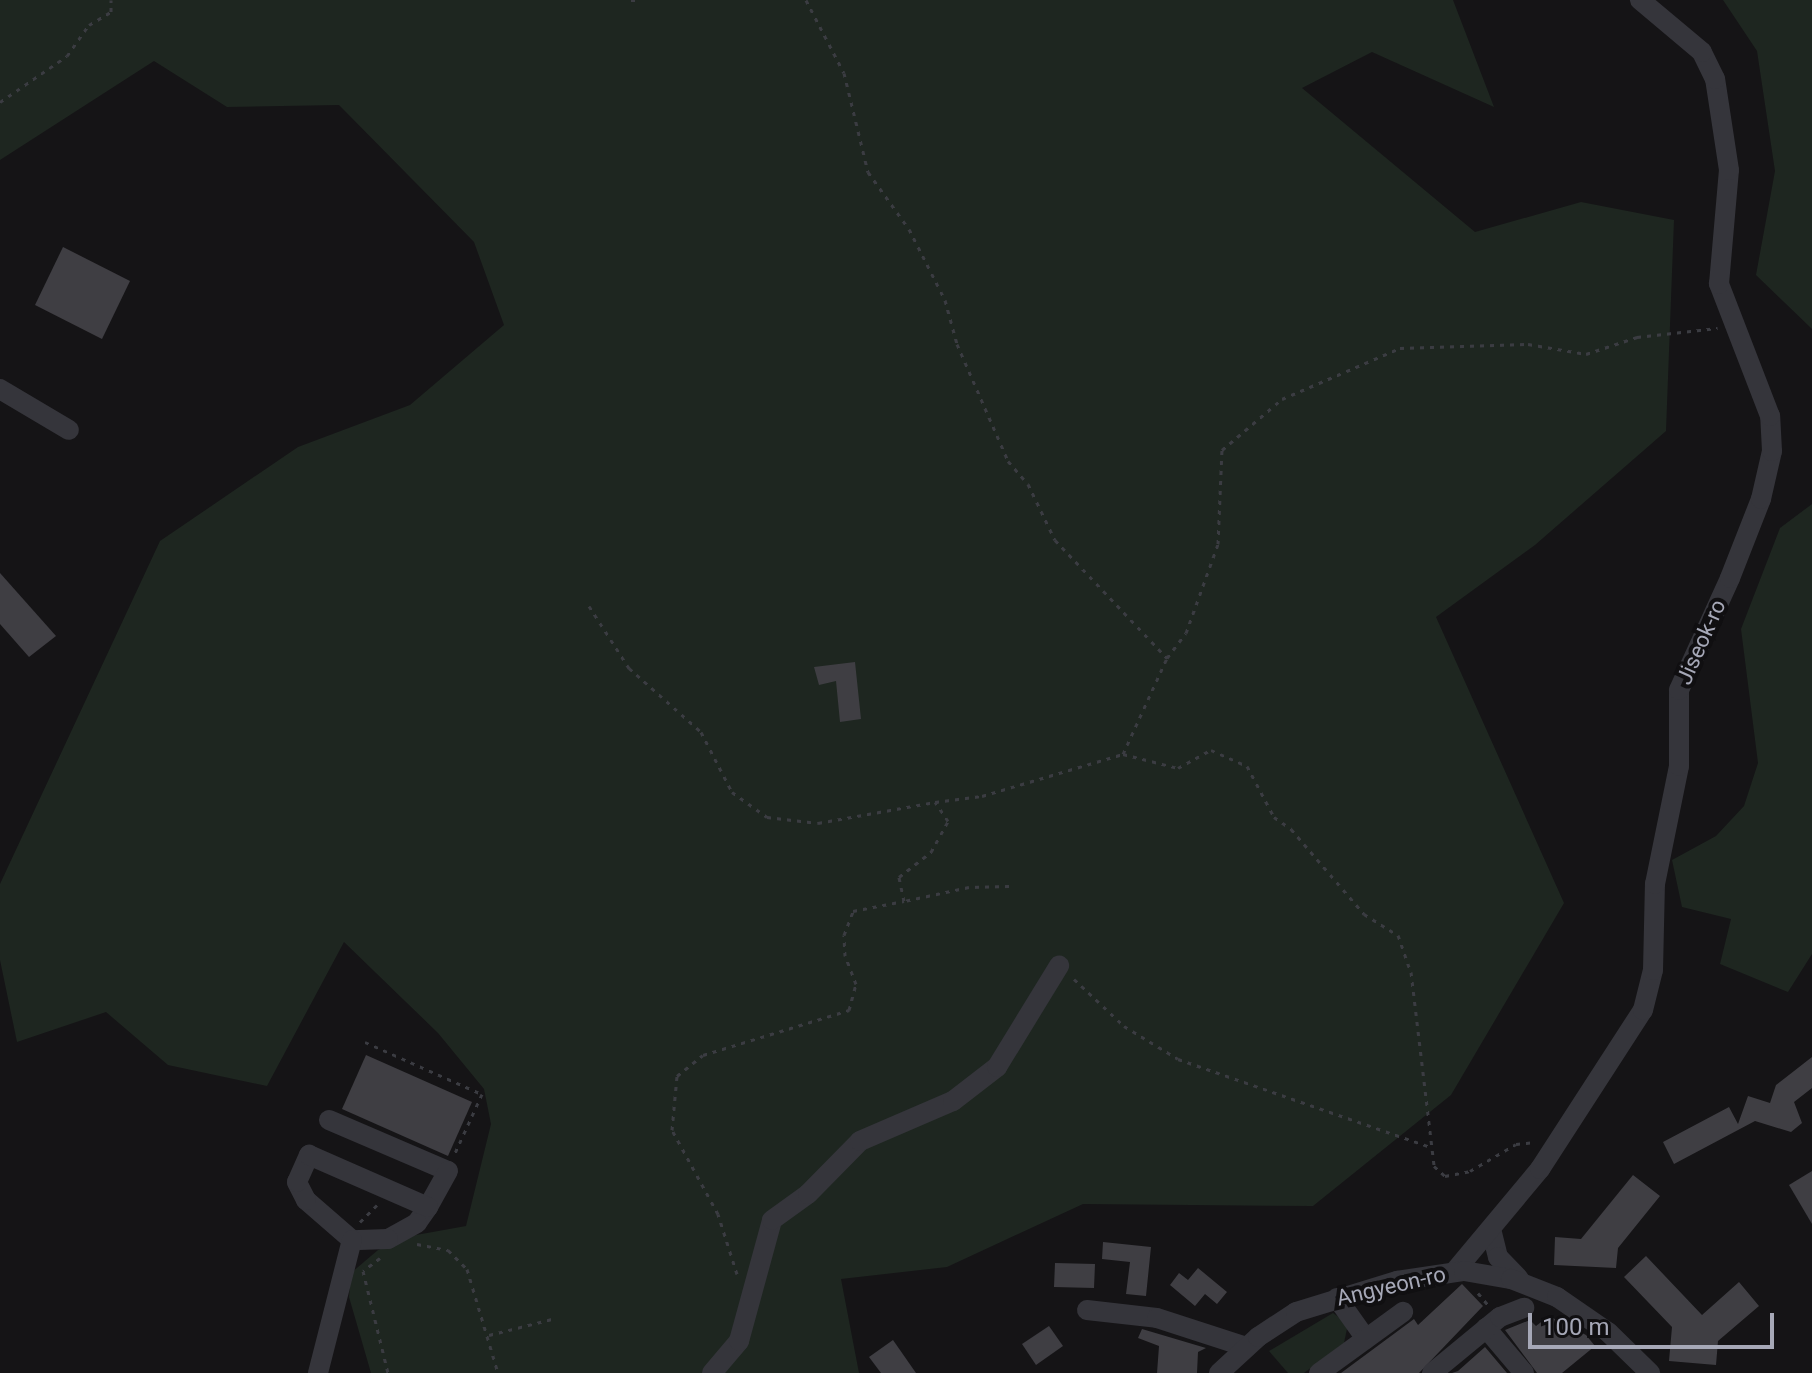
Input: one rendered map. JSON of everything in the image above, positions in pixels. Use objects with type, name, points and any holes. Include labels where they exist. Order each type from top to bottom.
[{"type":"street","name":"Jiseok-ro","points":[[1464,1271],[1491,1229],[1562,1138],[1635,1025],[1649,991],[1655,884],[1679,766],[1679,690],[1735,565],[1772,451],[1770,416],[1719,284],[1729,170],[1715,79],[1702,52],[1640,0]]},
{"type":"street","points":[[0,389],[69,430]]},
{"type":"street","points":[[712,1373],[739,1341],[772,1220],[808,1194],[860,1141],[953,1101],[997,1067],[1059,966]]},
{"type":"street","points":[[329,1120],[448,1171],[428,1207],[412,1229],[400,1234],[352,1240],[300,1194],[298,1177],[309,1155],[428,1207]]},
{"type":"street","points":[[1491,1229],[1498,1257],[1527,1284]]},
{"type":"street","points":[[318,1373],[352,1240]]},
{"type":"street","name":"Angyeon-ro","points":[[1219,1373],[1246,1347],[1296,1312],[1337,1298],[1464,1271],[1527,1284],[1588,1316],[1650,1373]]},
{"type":"street","points":[[1337,1298],[1366,1339]]},
{"type":"street","points":[[1432,1373],[1493,1322],[1524,1308]]},
{"type":"street","points":[[1087,1310],[1157,1318],[1246,1347]]},
{"type":"street","points":[[1319,1373],[1403,1312]]},
{"type":"street","points":[[1493,1322],[1524,1373]]},
{"type":"path","points":[[0,102],[21,93],[67,56],[89,25],[111,12],[111,0]]},
{"type":"path","points":[[806,0],[844,73],[868,172],[909,229],[945,300],[957,344],[1008,461],[1028,484],[1055,540],[1167,658]]},
{"type":"path","points":[[1123,754],[1167,658],[1186,633],[1218,544],[1222,450],[1282,399],[1400,348],[1528,344],[1586,354],[1637,337],[1710,325],[1727,330]]},
{"type":"path","points":[[589,606],[629,668],[701,732],[732,792],[767,817],[818,823],[982,796],[1123,754],[1178,768],[1211,750],[1247,766],[1274,817],[1291,829],[1364,914],[1398,935],[1411,972],[1434,1166],[1445,1176],[1470,1171],[1516,1144],[1562,1138]]},
{"type":"path","points":[[904,901],[899,877],[931,852],[948,821],[935,802]]},
{"type":"path","points":[[738,1276],[718,1214],[672,1130],[677,1076],[703,1055],[849,1010],[856,984],[845,956],[844,935],[853,911],[941,891],[1009,886]]},
{"type":"path","points":[[1059,966],[1124,1026],[1178,1059],[1430,1147]]},
{"type":"path","points":[[365,1042],[482,1094],[448,1171]]},
{"type":"path","points":[[352,1240],[356,1225],[389,1190]]},
{"type":"path","points":[[403,1248],[440,1246],[459,1258],[489,1335],[498,1373]]},
{"type":"path","points":[[388,1253],[363,1271],[388,1373]]},
{"type":"path","points":[[1464,1271],[1493,1322]]},
{"type":"path","points":[[489,1335],[556,1318]]},
{"type":"shaded area","points":[[0,0],[1453,0],[1494,107],[1372,52],[1302,88],[1475,232],[1581,202],[1674,220],[1666,431],[1535,545],[1436,617],[1564,903],[1451,1095],[1313,1206],[1083,1204],[947,1267],[841,1279],[859,1373],[371,1373],[349,1297],[351,1273],[378,1250],[416,1235],[466,1226],[491,1124],[484,1089],[438,1033],[344,942],[267,1086],[168,1065],[106,1012],[17,1042],[0,960],[0,884],[160,541],[298,447],[410,405],[504,325],[474,242],[339,105],[227,107],[154,61],[0,160]]},
{"type":"shaded area","points":[[1723,0],[1812,0],[1812,329],[1756,275],[1775,171],[1757,51]]},
{"type":"shaded area","points":[[1812,504],[1812,954],[1788,992],[1720,964],[1731,919],[1682,907],[1672,860],[1716,836],[1744,806],[1758,763],[1741,629],[1780,528]]},
{"type":"shaded area","points":[[1333,1313],[1348,1324],[1344,1343],[1304,1373],[1288,1373],[1269,1351]]},
{"type":"building","points":[[63,247],[130,281],[102,339],[35,305]]},
{"type":"building","points":[[0,573],[56,636],[29,657],[0,624]]},
{"type":"building","points":[[855,662],[861,719],[840,722],[836,681],[819,685],[814,667]]},
{"type":"building","points":[[366,1055],[472,1102],[448,1156],[342,1109]]},
{"type":"building","points":[[1812,1057],[1812,1088],[1794,1102],[1802,1123],[1791,1132],[1755,1121],[1674,1164],[1663,1142],[1729,1107],[1738,1124],[1748,1096],[1770,1103],[1776,1085]]},
{"type":"building","points":[[1812,1171],[1812,1224],[1789,1185]]},
{"type":"building","points":[[1633,1175],[1660,1196],[1618,1248],[1616,1268],[1554,1265],[1555,1237],[1581,1239]]},
{"type":"building","points":[[1103,1242],[1151,1247],[1146,1296],[1126,1294],[1130,1262],[1102,1259]]},
{"type":"building","points":[[1646,1256],[1702,1315],[1739,1282],[1759,1306],[1718,1341],[1716,1365],[1669,1361],[1672,1327],[1624,1277]]},
{"type":"building","points":[[1055,1263],[1095,1264],[1094,1288],[1054,1287]]},
{"type":"building","points":[[1198,1268],[1227,1292],[1217,1304],[1205,1294],[1195,1306],[1170,1285],[1179,1273],[1188,1280]]},
{"type":"building","points":[[1462,1284],[1483,1306],[1419,1373],[1341,1373],[1414,1319],[1418,1325]]},
{"type":"building","points":[[1549,1316],[1586,1335],[1595,1346],[1562,1373],[1537,1373],[1505,1330],[1530,1320],[1536,1326]]},
{"type":"building","points":[[1049,1326],[1063,1346],[1036,1365],[1022,1344]]},
{"type":"building","points":[[1142,1329],[1206,1348],[1198,1352],[1197,1373],[1157,1373],[1159,1346],[1138,1338]]},
{"type":"building","points":[[893,1340],[916,1373],[881,1373],[869,1357]]},
{"type":"building","points":[[1485,1347],[1507,1373],[1452,1373],[1458,1371]]}]
